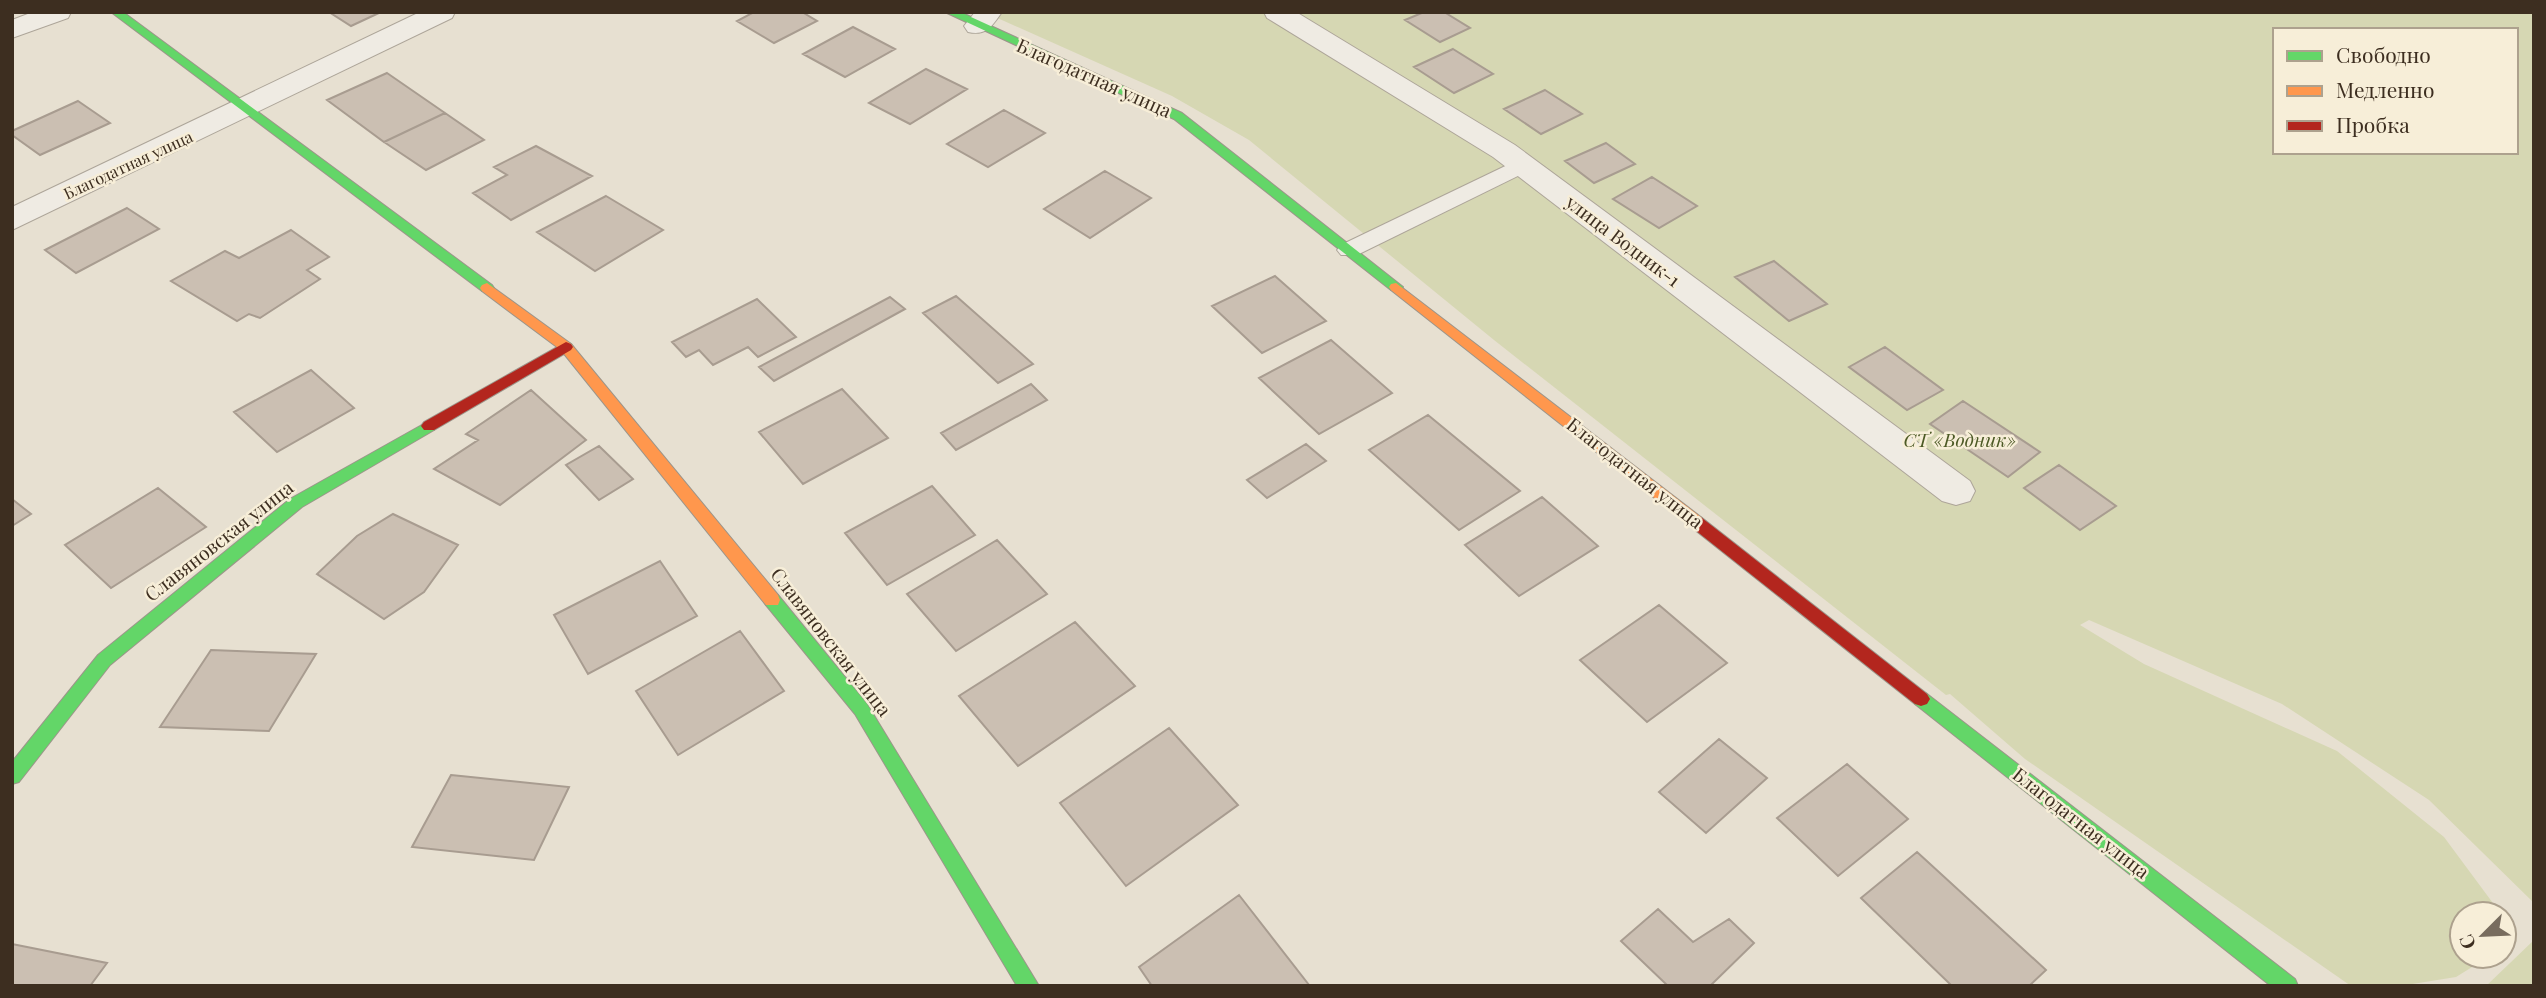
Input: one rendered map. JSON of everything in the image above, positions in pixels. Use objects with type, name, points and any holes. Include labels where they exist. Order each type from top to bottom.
[{"type":"street","points":[[12,30],[58,12]]},
{"type":"street","points":[[116,12],[244,110]]},
{"type":"street","name":"Благодатная улица","points":[[12,220],[442,12]]},
{"type":"street","name":"Благодатная улица","points":[[950,12],[984,19],[1178,116],[2288,986]]},
{"type":"street","name":"улица Водник-1","points":[[1277,12],[1522,165],[1956,491]]},
{"type":"street","name":"Славяновская улица","points":[[244,110],[566,347],[861,709],[1029,986]]},
{"type":"street","name":"Славяновская улица","points":[[12,776],[104,660],[296,503],[566,347]]},
{"type":"lane","points":[[1349,250],[1522,165]]},
{"type":"green space","name":"СТ «Водник»","points":[[984,12],[2534,12],[2534,903],[2429,800],[2282,704],[2089,620],[2080,625],[2144,664],[2337,751],[2444,837],[2491,900],[2448,900],[2448,970],[2467,970],[2456,977],[2400,986],[2351,986],[2025,759],[1950,694],[1946,695],[1494,340],[1249,140],[1172,96]]},
{"type":"green space","points":[[2534,940],[2534,986],[2486,986],[2503,970],[2518,970],[2518,955]]},
{"type":"building","points":[[329,12],[381,12],[351,26]]},
{"type":"building","points":[[754,12],[802,12],[817,21],[774,43],[737,21]]},
{"type":"building","points":[[1424,12],[1444,12],[1470,28],[1440,42],[1405,20]]},
{"type":"building","points":[[853,27],[895,49],[845,77],[803,54]]},
{"type":"building","points":[[1453,49],[1493,74],[1454,93],[1414,67]]},
{"type":"building","points":[[926,69],[967,89],[910,124],[869,103]]},
{"type":"building","points":[[387,73],[445,113],[384,142],[327,100]]},
{"type":"building","points":[[1545,90],[1582,114],[1541,134],[1504,109]]},
{"type":"building","points":[[78,101],[110,123],[40,155],[12,135],[12,131]]},
{"type":"building","points":[[1004,110],[1045,133],[988,167],[947,144]]},
{"type":"building","points":[[445,113],[484,140],[426,170],[384,142]]},
{"type":"building","points":[[1606,143],[1635,164],[1594,183],[1565,161]]},
{"type":"building","points":[[536,146],[592,176],[511,220],[473,193],[507,175],[494,167]]},
{"type":"building","points":[[1105,171],[1151,198],[1090,238],[1044,209]]},
{"type":"building","points":[[1652,177],[1697,206],[1659,228],[1613,199]]},
{"type":"building","points":[[606,196],[663,230],[595,271],[537,232]]},
{"type":"building","points":[[127,208],[159,229],[76,273],[45,250]]},
{"type":"building","points":[[291,230],[329,257],[307,270],[320,279],[260,318],[249,314],[237,321],[171,281],[225,251],[239,258]]},
{"type":"building","points":[[1774,261],[1827,304],[1789,321],[1735,277]]},
{"type":"building","points":[[1275,276],[1326,321],[1262,353],[1212,306]]},
{"type":"building","points":[[956,296],[1033,364],[998,383],[923,313]]},
{"type":"building","points":[[890,297],[905,309],[774,381],[759,367]]},
{"type":"building","points":[[757,299],[796,337],[758,357],[748,347],[713,365],[699,350],[686,357],[672,342]]},
{"type":"building","points":[[1331,340],[1392,393],[1319,434],[1259,378]]},
{"type":"building","points":[[1885,347],[1943,390],[1907,410],[1849,367]]},
{"type":"building","points":[[311,370],[354,408],[277,452],[234,412]]},
{"type":"building","points":[[1031,384],[1047,400],[956,450],[941,433]]},
{"type":"building","points":[[842,389],[888,438],[803,484],[759,432]]},
{"type":"building","points":[[531,390],[586,440],[500,505],[434,469],[478,440],[466,434]]},
{"type":"building","points":[[1963,401],[2040,452],[2008,477],[1930,424]]},
{"type":"building","points":[[1428,415],[1520,491],[1459,530],[1369,450]]},
{"type":"building","points":[[1306,444],[1326,461],[1267,498],[1247,480]]},
{"type":"building","points":[[599,446],[633,479],[599,500],[566,465]]},
{"type":"building","points":[[2059,465],[2116,506],[2080,530],[2024,488]]},
{"type":"building","points":[[932,486],[975,535],[887,585],[845,533]]},
{"type":"building","points":[[158,488],[206,527],[111,588],[65,545]]},
{"type":"building","points":[[1542,497],[1598,546],[1519,596],[1465,545]]},
{"type":"building","points":[[12,499],[31,514],[12,526]]},
{"type":"building","points":[[393,514],[458,545],[424,592],[384,619],[317,574],[357,536]]},
{"type":"building","points":[[997,540],[1047,594],[956,651],[907,594]]},
{"type":"building","points":[[660,561],[697,616],[588,674],[554,615]]},
{"type":"building","points":[[1659,605],[1727,663],[1647,722],[1580,660]]},
{"type":"building","points":[[1075,622],[1135,686],[1018,766],[959,696]]},
{"type":"building","points":[[740,631],[784,691],[678,755],[636,691]]},
{"type":"building","points":[[211,650],[316,654],[269,731],[160,727]]},
{"type":"building","points":[[1169,728],[1238,805],[1126,886],[1060,803]]},
{"type":"building","points":[[1719,739],[1767,778],[1706,833],[1659,792]]},
{"type":"building","points":[[1847,764],[1908,819],[1838,876],[1777,818]]},
{"type":"building","points":[[451,775],[569,787],[534,860],[412,847]]},
{"type":"building","points":[[1917,852],[2046,970],[2029,986],[1952,986],[1861,898]]},
{"type":"building","points":[[1239,895],[1309,985],[1152,986],[1139,967]]},
{"type":"building","points":[[1658,909],[1693,942],[1729,919],[1754,943],[1710,986],[1668,986],[1621,941]]},
{"type":"building","points":[[12,944],[107,963],[90,986],[12,986]]},
{"type":"traffic: fast","points":[[116,12],[487,288]]},
{"type":"traffic: fast","points":[[950,12],[1178,116],[1396,287]]},
{"type":"traffic: fast","points":[[12,776],[104,660],[296,503],[429,426]]},
{"type":"traffic: fast","points":[[772,600],[861,709],[1029,986]]},
{"type":"traffic: fast","points":[[1921,699],[2288,986]]},
{"type":"traffic: slow","points":[[1396,287],[1696,522]]},
{"type":"traffic: slow","points":[[487,288],[566,347],[772,600]]},
{"type":"traffic: jam","points":[[429,426],[566,347]]},
{"type":"traffic: jam","points":[[1696,522],[1921,699]]}]
